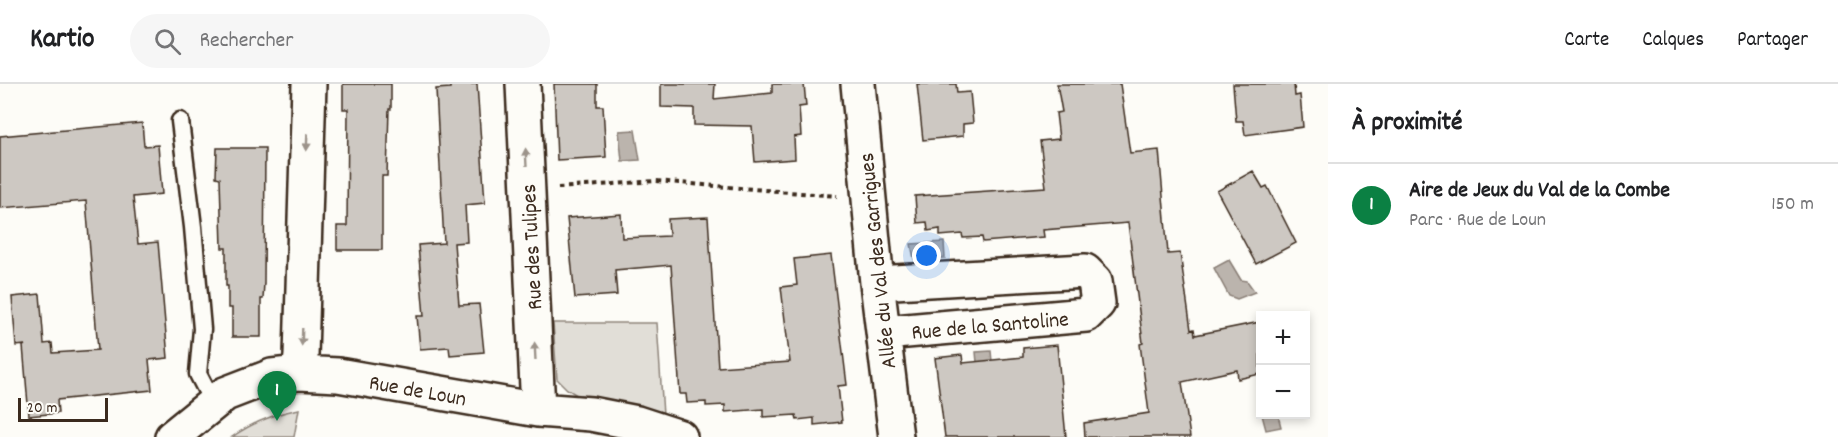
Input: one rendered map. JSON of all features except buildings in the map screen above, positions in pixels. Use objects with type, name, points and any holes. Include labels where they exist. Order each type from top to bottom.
[{"type":"street","points":[[299,373],[302,356],[309,84]]},
{"type":"street","name":"Rue des Tulipes","points":[[523,84],[538,410]]},
{"type":"street","name":"Allée du Val des Garrigues","points":[[858,84],[877,284],[896,437]]},
{"type":"street","name":"Rue de la Santoline","points":[[877,284],[1085,271],[1095,281],[1098,303],[1086,315],[884,333]]},
{"type":"street","name":"Rue de Loun","points":[[172,437],[225,394],[272,376],[299,373],[338,375],[538,410],[591,414],[638,423],[680,437]]},
{"type":"lane","points":[[180,121],[202,329],[198,375],[213,403]]},
{"type":"path","points":[[528,192],[656,181],[838,196]]},
{"type":"shaded area","points":[[635,130],[640,160],[622,161],[619,131]]},
{"type":"shaded area","points":[[944,242],[945,258],[914,259],[911,244]]},
{"type":"shaded area","points":[[1229,260],[1241,280],[1247,281],[1255,292],[1237,299],[1229,296],[1214,268]]},
{"type":"shaded area","points":[[553,323],[657,323],[663,415],[580,397],[567,389],[557,379]]},
{"type":"shaded area","points":[[991,351],[994,382],[979,383],[976,352]]},
{"type":"shaded area","points":[[299,409],[294,437],[232,437],[264,419]]},
{"type":"shaded area","points":[[1263,419],[1279,419],[1281,427],[1266,430]]},
{"type":"place","name":"Aire de Jeux du Val de la Combe","points":[[277,421]]}]
